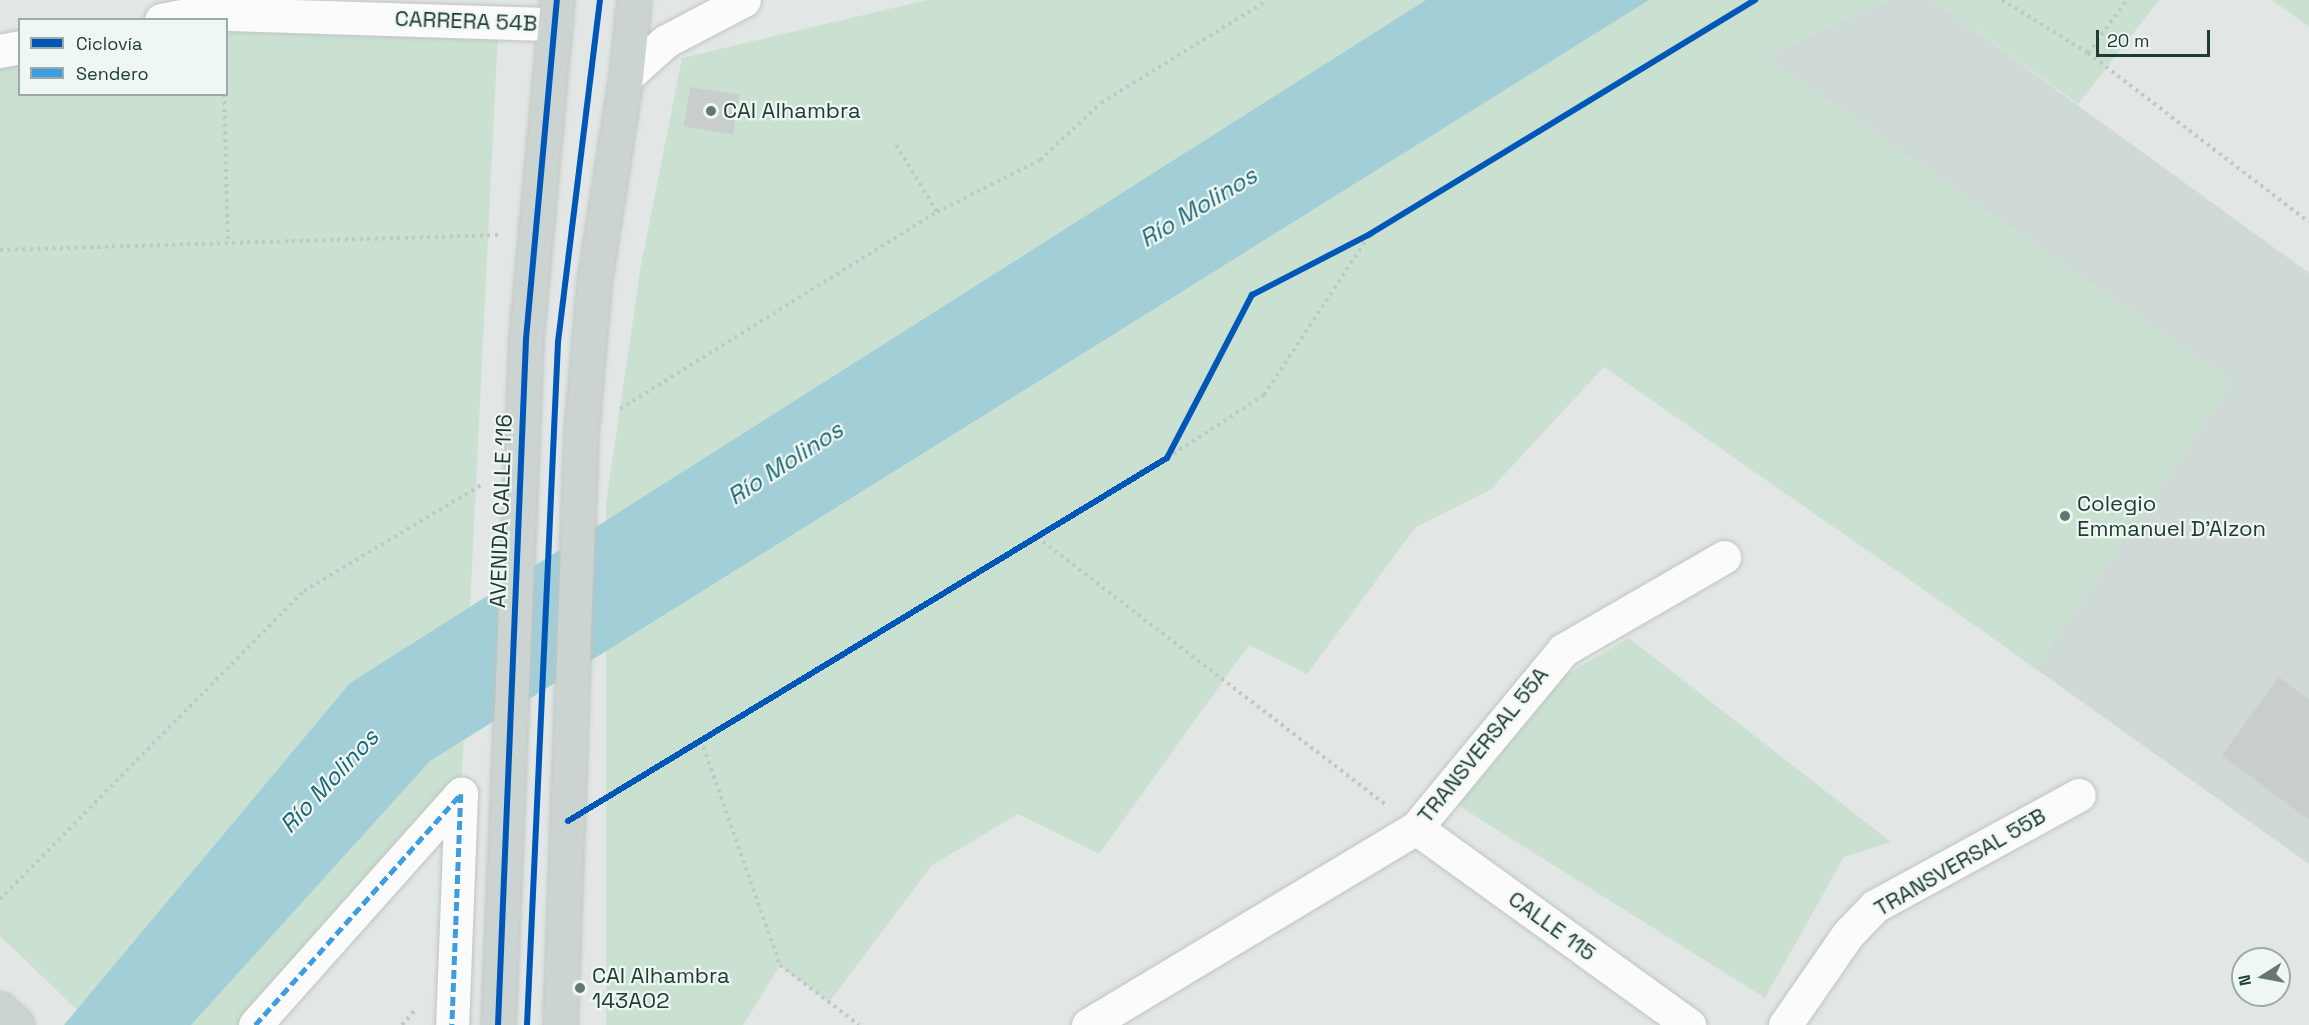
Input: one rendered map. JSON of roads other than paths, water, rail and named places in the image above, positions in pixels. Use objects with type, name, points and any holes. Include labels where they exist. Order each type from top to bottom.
[{"type":"main road","points":[[560,1025],[573,686],[576,523],[581,433],[594,283],[626,77],[634,0]]},
{"type":"main road","name":"AVENIDA CALLE 116","points":[[498,1025],[521,461],[533,236],[556,12]]},
{"type":"main road","points":[[0,1009],[17,1025]]},
{"type":"street","points":[[626,77],[666,41],[744,0]]},
{"type":"street","name":"CARRERA 54B","points":[[166,18],[197,6],[556,12]]},
{"type":"street","points":[[0,51],[18,47]]},
{"type":"street","name":"TRANSVERSAL 55A","points":[[1088,1025],[1416,828],[1563,650],[1724,557]]},
{"type":"street","points":[[255,1025],[461,794],[452,1025]]},
{"type":"street","name":"TRANSVERSAL 55B","points":[[1785,1025],[1848,934],[1875,906],[2079,795]]},
{"type":"street","name":"CALLE 115","points":[[1416,828],[1689,1025]]},
{"type":"water","name":"Río Molinos","points":[[1426,0],[1649,0],[430,761],[191,1025],[64,1025],[350,683]]},
{"type":"place","name":"CAI Alhambra","points":[[711,111]]},
{"type":"place","name":"Colegio Emmanuel D'Alzon","points":[[2065,516]]},
{"type":"place","name":"CAI Alhambra 143A02","points":[[580,988]]}]
